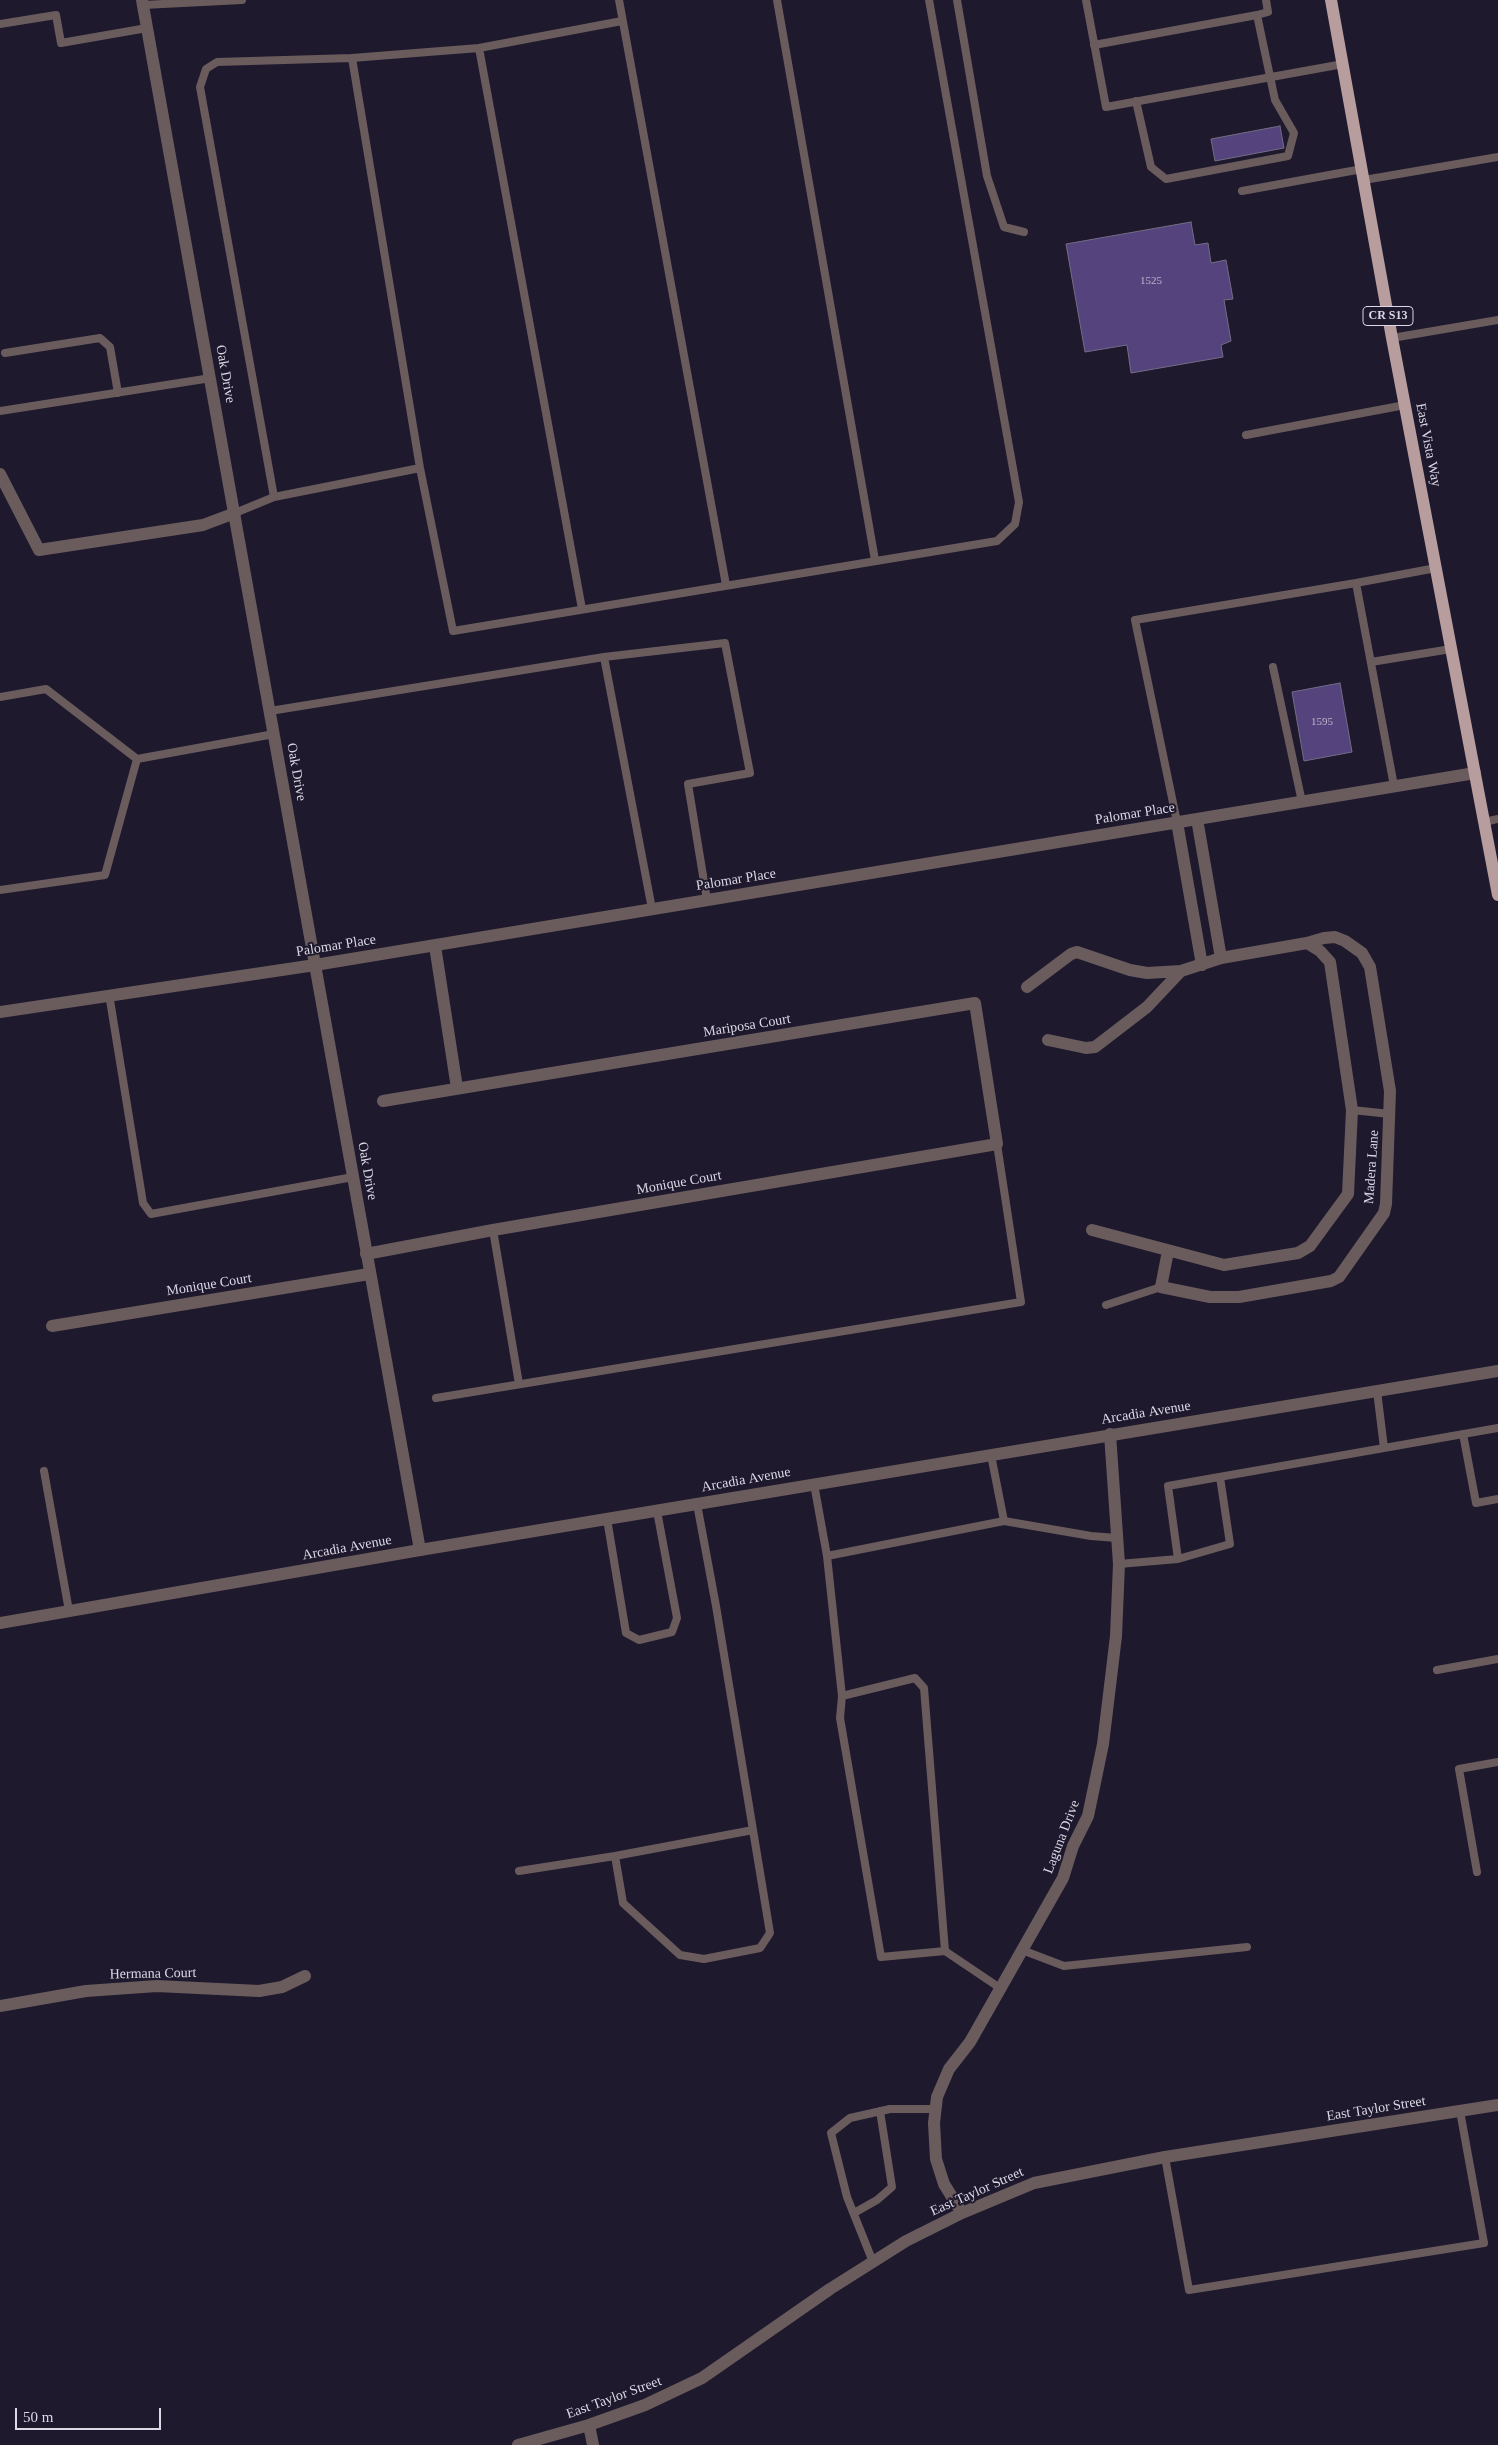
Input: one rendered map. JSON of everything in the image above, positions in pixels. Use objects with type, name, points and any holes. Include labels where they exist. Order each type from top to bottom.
[{"type":"main road","name":"East Vista Way","points":[[1331,0],[1392,338],[1498,895]]},
{"type":"street","name":"Oak Drive","points":[[142,3],[211,378],[352,1178],[420,1550]]},
{"type":"street","points":[[0,474],[39,550],[203,525],[235,513]]},
{"type":"street","name":"Palomar Place","points":[[0,1012],[435,946],[1475,773]]},
{"type":"street","points":[[1197,819],[1221,958]]},
{"type":"street","points":[[1027,987],[1071,954],[1077,952],[1139,971],[1181,971],[1202,966],[1178,822]]},
{"type":"street","name":"Madera Lane","points":[[1162,1287],[1210,1297],[1239,1297],[1331,1281],[1338,1277],[1384,1213],[1386,1204],[1390,1091],[1367,959],[1345,941],[1335,937],[1221,958],[1202,966]]},
{"type":"street","name":"Madera Lane","points":[[1092,1230],[1168,1252],[1224,1265],[1305,1250],[1348,1194],[1352,1110],[1330,962],[1320,951],[1307,943]]},
{"type":"street","points":[[435,946],[457,1088]]},
{"type":"street","points":[[1048,1040],[1086,1048],[1095,1047],[1147,1007],[1181,971]]},
{"type":"street","name":"Mariposa Court","points":[[383,1100],[975,1004],[998,1144]]},
{"type":"street","name":"Monique Court","points":[[366,1254],[493,1230],[998,1144]]},
{"type":"street","points":[[1162,1287],[1168,1252]]},
{"type":"street","name":"Monique Court","points":[[52,1326],[370,1274]]},
{"type":"street","name":"Arcadia Avenue","points":[[0,1622],[1110,1434],[1498,1371]]},
{"type":"street","name":"Laguna Drive","points":[[962,2213],[944,2184],[936,2159],[934,2123],[937,2098],[949,2069],[970,2042],[1063,1878],[1073,1846],[1088,1816],[1103,1744],[1116,1636],[1119,1564],[1110,1434]]},
{"type":"street","name":"Hermana Court","points":[[0,2006],[86,1991],[157,1986],[260,1991],[282,1987],[305,1976]]},
{"type":"street","name":"East Taylor Street","points":[[518,2445],[590,2425],[645,2405],[702,2378],[830,2289],[906,2242],[962,2213],[1034,2183],[1165,2157],[1498,2105]]},
{"type":"street","points":[[590,2425],[592,2445]]},
{"type":"lane","points":[[142,3],[242,0]]},
{"type":"lane","points":[[619,0],[726,585]]},
{"type":"lane","points":[[777,0],[875,560]]},
{"type":"lane","points":[[352,58],[420,468],[453,631],[997,541],[1015,524],[1019,502],[929,0]]},
{"type":"lane","points":[[957,0],[987,176],[1004,227],[1024,232]]},
{"type":"lane","points":[[1086,0],[1106,107],[1343,64]]},
{"type":"lane","points":[[1094,45],[1257,15],[1268,12],[1266,0]]},
{"type":"lane","points":[[0,24],[56,14],[61,43],[147,28]]},
{"type":"lane","points":[[1136,101],[1151,167],[1166,179],[1288,156],[1294,133],[1275,100],[1257,15]]},
{"type":"lane","points":[[274,497],[200,87],[206,70],[217,62],[352,58],[479,48],[622,21]]},
{"type":"lane","points":[[479,48],[582,609]]},
{"type":"lane","points":[[1242,191],[1498,157]]},
{"type":"lane","points":[[1392,338],[1498,320]]},
{"type":"lane","points":[[5,353],[100,338],[110,347],[118,393]]},
{"type":"lane","points":[[0,412],[211,378]]},
{"type":"lane","points":[[1246,435],[1405,405]]},
{"type":"lane","points":[[235,513],[274,497],[420,468]]},
{"type":"lane","points":[[1178,822],[1136,620],[1436,568]]},
{"type":"lane","points":[[1356,583],[1394,786]]},
{"type":"lane","points":[[270,711],[604,657],[725,643],[750,773],[688,784],[707,900]]},
{"type":"lane","points":[[1371,662],[1451,649]]},
{"type":"lane","points":[[604,657],[652,909]]},
{"type":"lane","points":[[1273,667],[1302,802]]},
{"type":"lane","points":[[0,697],[46,688],[137,759],[274,734]]},
{"type":"lane","points":[[0,890],[105,875],[137,759]]},
{"type":"lane","points":[[1484,822],[1498,819]]},
{"type":"lane","points":[[109,994],[143,1203],[151,1214],[352,1178]]},
{"type":"lane","points":[[1352,1110],[1390,1114]]},
{"type":"lane","points":[[436,1398],[1021,1302],[998,1144]]},
{"type":"lane","points":[[493,1230],[519,1384]]},
{"type":"lane","points":[[1106,1304],[1162,1287]]},
{"type":"lane","points":[[1377,1390],[1384,1448]]},
{"type":"lane","points":[[1178,1558],[1168,1486],[1498,1428]]},
{"type":"lane","points":[[1463,1434],[1476,1503],[1498,1499]]},
{"type":"lane","points":[[991,1455],[1004,1521]]},
{"type":"lane","points":[[44,1471],[69,1611]]},
{"type":"lane","points":[[1119,1564],[1178,1558],[1230,1544],[1220,1477]]},
{"type":"lane","points":[[814,1484],[827,1556],[842,1696],[840,1718],[881,1957],[945,1952],[1000,1988]]},
{"type":"lane","points":[[615,1856],[623,1903],[680,1955],[704,1959],[760,1948],[770,1933],[697,1504]]},
{"type":"lane","points":[[607,1519],[626,1633],[639,1640],[672,1632],[677,1618],[658,1510]]},
{"type":"lane","points":[[827,1556],[1004,1521],[1091,1536],[1117,1538]]},
{"type":"lane","points":[[1437,1670],[1498,1659]]},
{"type":"lane","points":[[842,1696],[915,1678],[924,1688],[945,1952]]},
{"type":"lane","points":[[1477,1872],[1459,1768],[1498,1762]]},
{"type":"lane","points":[[519,1871],[615,1856],[753,1830]]},
{"type":"lane","points":[[1022,1950],[1064,1966],[1247,1947]]},
{"type":"lane","points":[[872,2262],[847,2197],[831,2133],[850,2118],[890,2108],[936,2109]]},
{"type":"lane","points":[[854,2213],[877,2200],[892,2187],[880,2111]]},
{"type":"lane","points":[[1165,2157],[1189,2290],[1209,2287],[1484,2243],[1460,2111]]},
{"type":"building","points":[[1280,126],[1284,148],[1215,161],[1211,139]]},
{"type":"building","points":[[1191,222],[1195,245],[1208,243],[1211,263],[1226,260],[1233,299],[1224,300],[1231,341],[1221,345],[1223,357],[1131,373],[1127,345],[1085,352],[1066,244]]},
{"type":"building","points":[[1340,683],[1352,752],[1304,761],[1292,692]]}]
